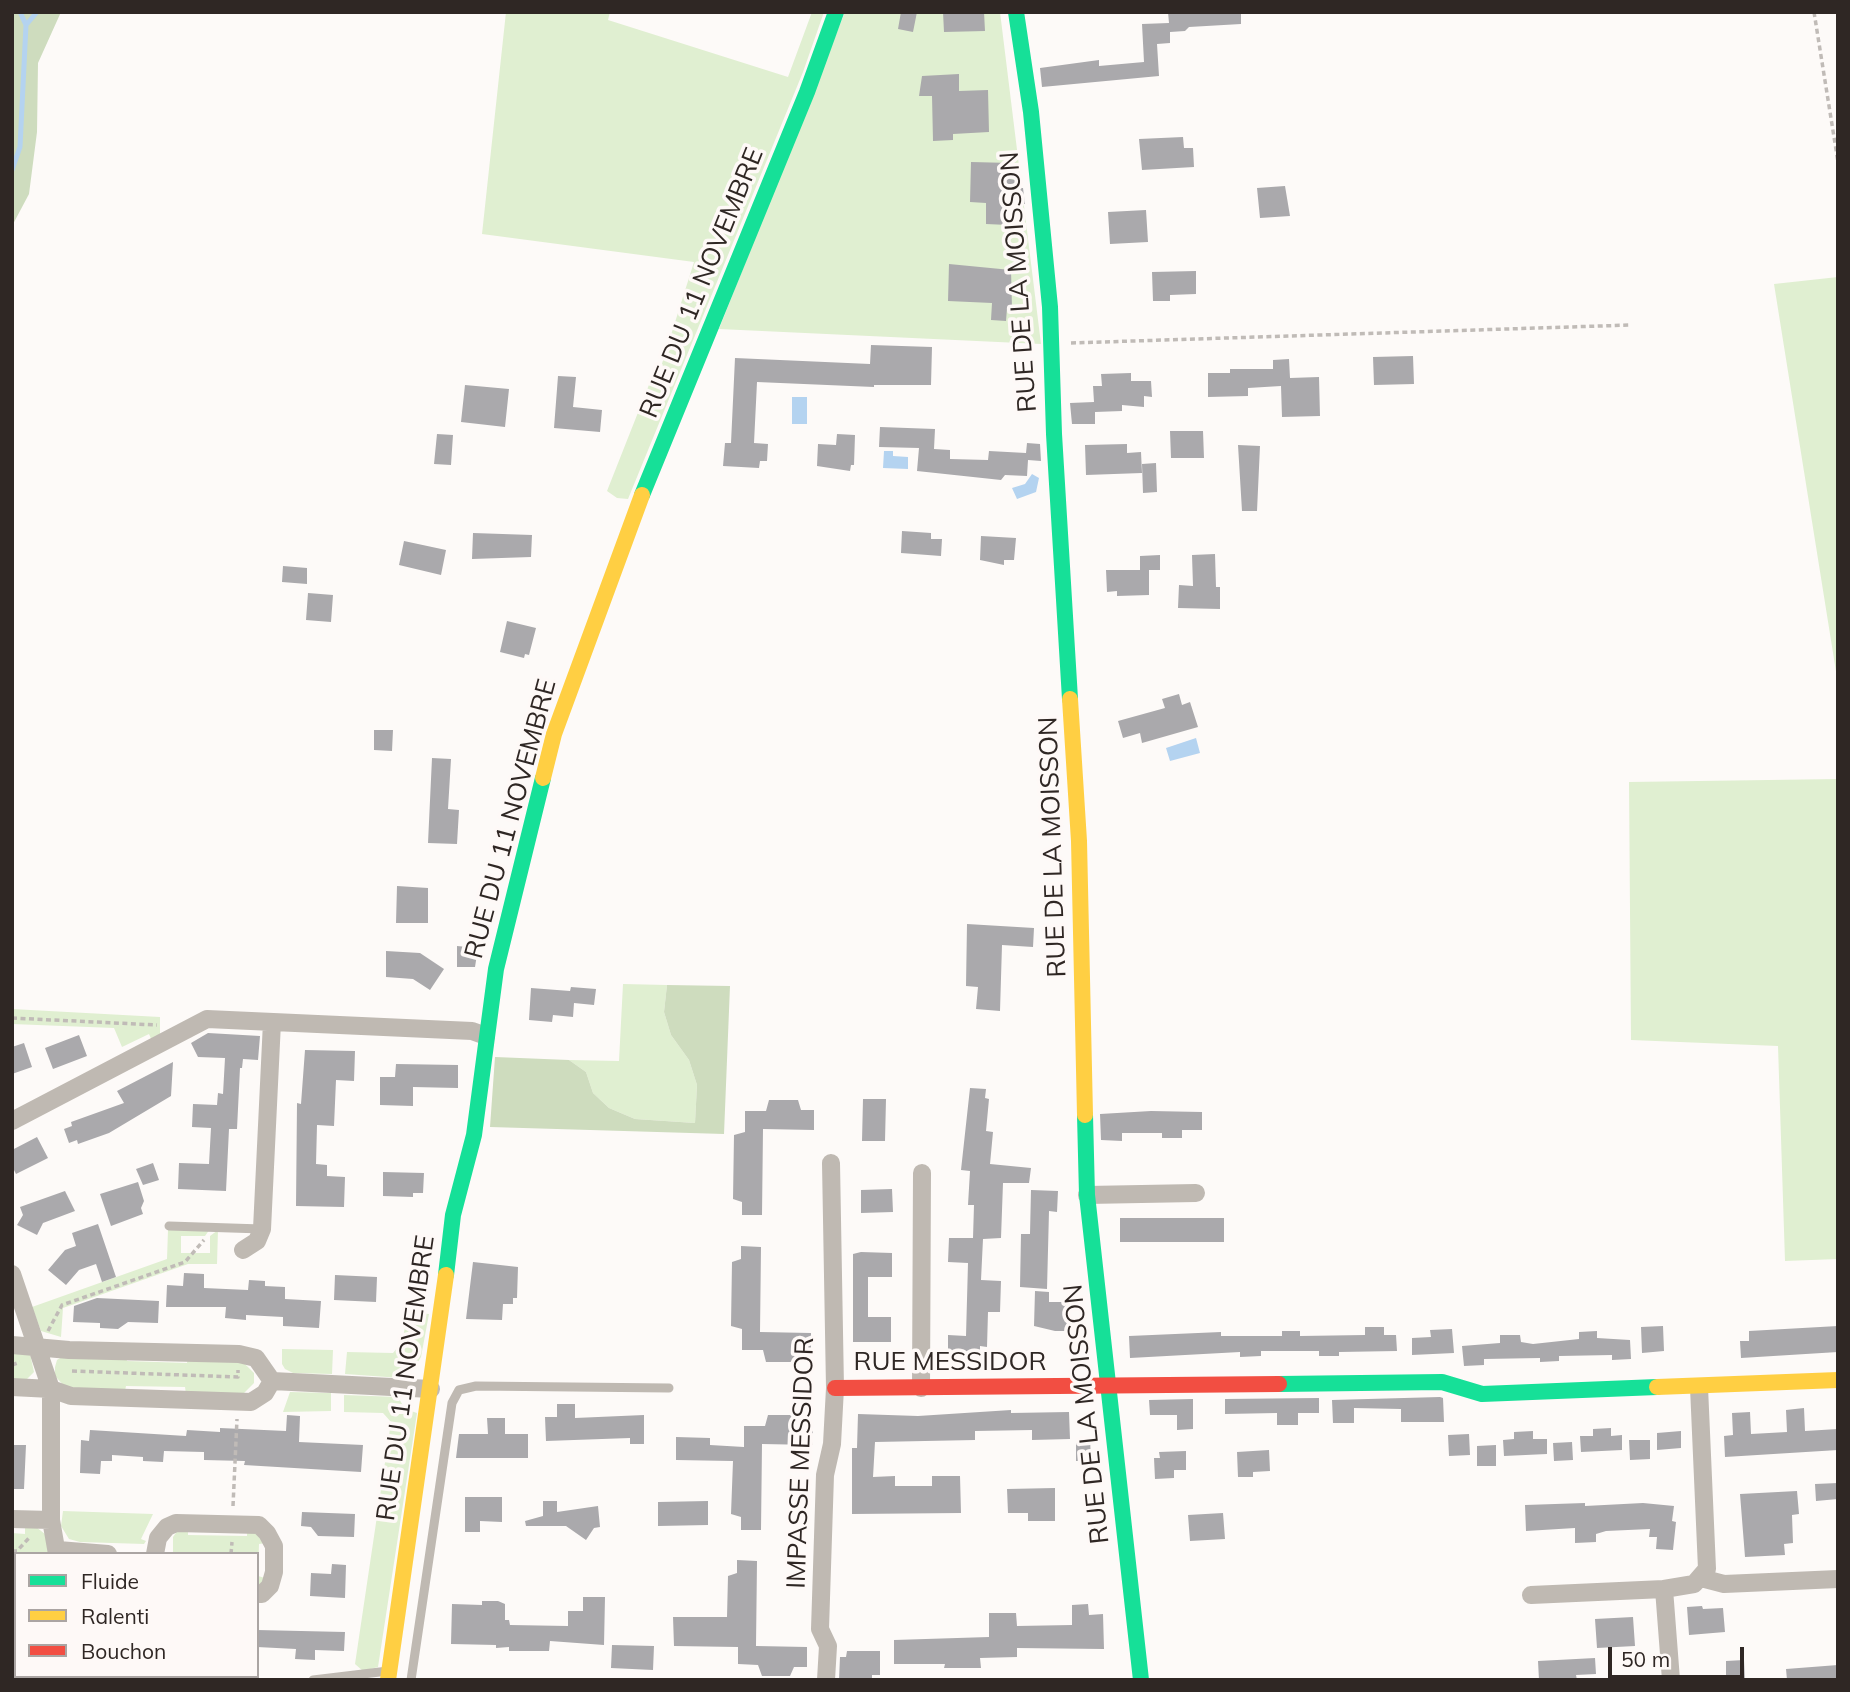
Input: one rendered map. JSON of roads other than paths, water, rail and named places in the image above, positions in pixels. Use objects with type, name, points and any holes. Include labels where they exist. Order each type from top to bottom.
[{"type":"street","name":"RUE DU 11 NOVEMBRE","points":[[388,1675],[431,1389],[453,1215],[474,1135],[496,970],[519,869],[569,689],[641,497],[807,92],[836,12]]},
{"type":"street","name":"RUE DE LA MOISSON","points":[[1016,12],[1031,111],[1052,343],[1079,841],[1087,1195],[1141,1680]]},
{"type":"street","points":[[12,1121],[207,1019],[472,1031],[486,1036]]},
{"type":"street","points":[[243,1250],[257,1241],[262,1229],[272,1022]]},
{"type":"street","name":"IMPASSE MESSIDOR","points":[[826,1680],[828,1646],[820,1629],[825,1475],[832,1444],[835,1388],[831,1163]]},
{"type":"street","points":[[921,1388],[922,1173]]},
{"type":"street","points":[[1087,1195],[1196,1193]]},
{"type":"street","points":[[12,1273],[39,1346],[51,1389],[51,1520],[58,1552]]},
{"type":"street","points":[[12,1345],[69,1350],[239,1354],[256,1358],[272,1381]]},
{"type":"street","points":[[272,1381],[431,1389]]},
{"type":"street","points":[[12,1387],[51,1389],[71,1396],[251,1402],[265,1393],[272,1381]]},
{"type":"street","name":"RUE MESSIDOR","points":[[835,1388],[1442,1382],[1482,1394],[1838,1381]]},
{"type":"street","points":[[1531,1595],[1664,1589],[1694,1584],[1701,1578],[1707,1569],[1699,1387]]},
{"type":"street","points":[[12,1519],[51,1520]]},
{"type":"street","points":[[155,1552],[158,1538],[167,1527],[176,1523],[259,1525],[274,1546],[274,1572],[270,1586],[259,1594]]},
{"type":"street","points":[[1701,1578],[1724,1584],[1838,1579]]},
{"type":"street","points":[[1664,1589],[1671,1680]]},
{"type":"lane","points":[[169,1226],[262,1229]]},
{"type":"lane","name":"RUE DU 11 NOVEMBRE","points":[[411,1680],[452,1403],[459,1390],[476,1386],[669,1388]]},
{"type":"lane","points":[[313,1680],[388,1675]]},
{"type":"water","points":[[792,397],[807,397],[807,424],[792,424]]},
{"type":"water","points":[[884,451],[893,451],[893,456],[908,457],[908,469],[883,468]]},
{"type":"water","points":[[1032,474],[1039,478],[1036,492],[1017,499],[1012,488],[1025,484]]},
{"type":"water","points":[[1196,738],[1200,753],[1170,761],[1166,748]]},
{"type":"waterway","points":[[20,12],[26,25]]},
{"type":"waterway","points":[[12,170],[20,147],[26,25],[37,12]]}]
